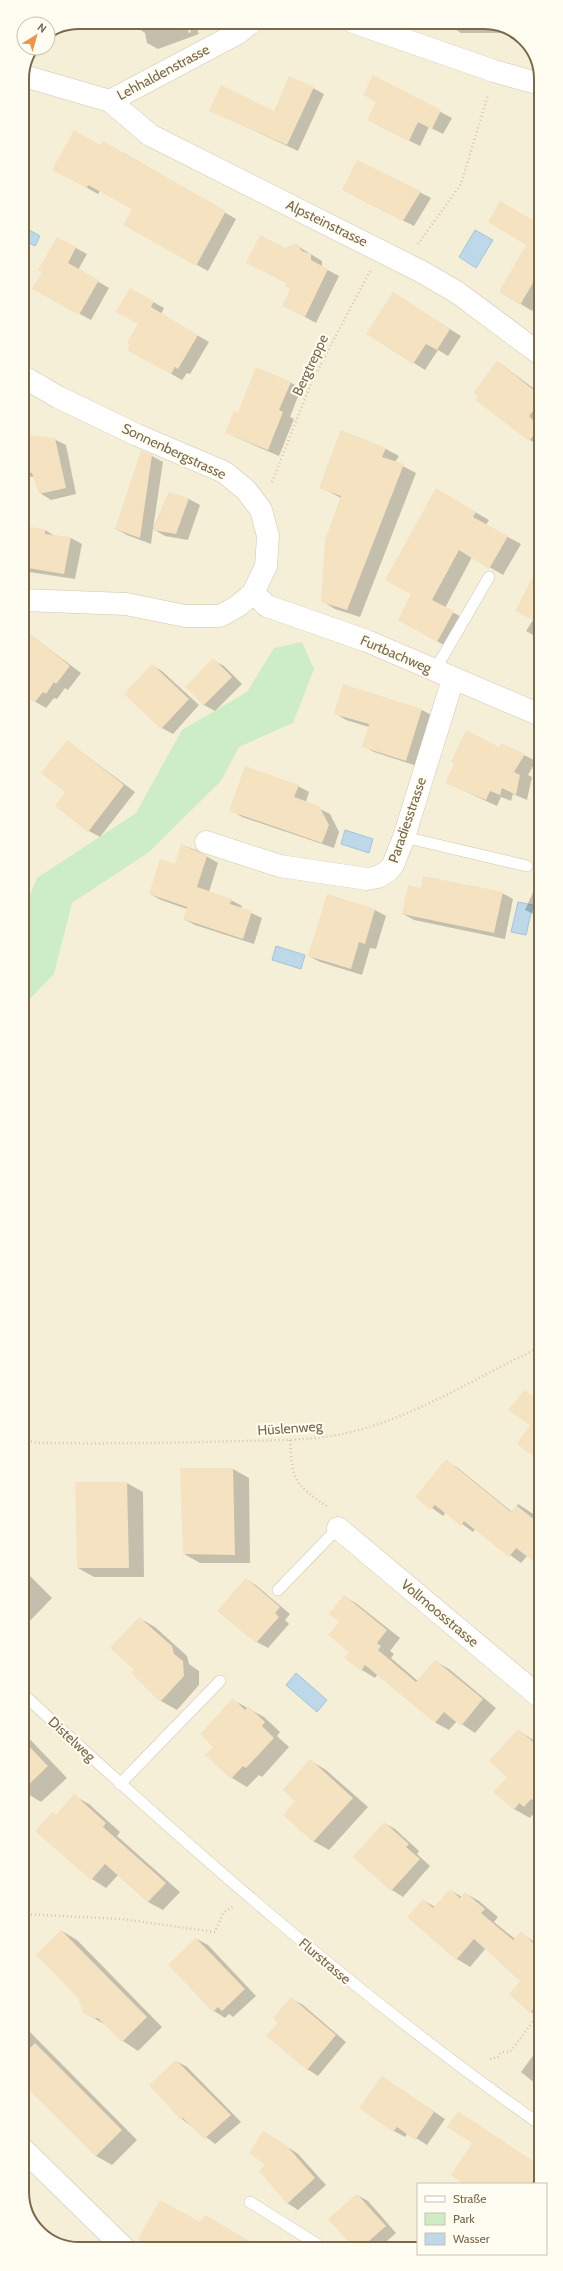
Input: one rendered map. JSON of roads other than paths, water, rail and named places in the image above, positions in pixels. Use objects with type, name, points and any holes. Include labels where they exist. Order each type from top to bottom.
[{"type":"street","name":"Lehhaldenstrasse","points":[[29,78],[110,101],[243,29]]},
{"type":"street","points":[[373,29],[494,71],[534,82]]},
{"type":"street","name":"Alpsteinstrasse","points":[[110,101],[150,135],[405,262],[458,293],[534,350]]},
{"type":"street","name":"Sonnenbergstrasse","points":[[29,380],[79,407],[224,472],[246,490],[261,510],[268,536],[266,566],[252,593],[238,606],[220,616],[185,616],[126,604],[29,600]]},
{"type":"street","name":"Furtbachweg","points":[[252,593],[267,606],[367,641],[534,712]]},
{"type":"street","name":"Paradiesstrasse","points":[[206,842],[280,866],[367,879],[378,877],[388,871],[393,865],[404,837],[444,675]]},
{"type":"street","name":"Vollmoosstrasse","points":[[338,1528],[534,1692]]},
{"type":"street","points":[[29,2155],[118,2242]]},
{"type":"lane","points":[[444,675],[489,577]]},
{"type":"lane","points":[[404,837],[527,866]]},
{"type":"lane","points":[[278,1590],[338,1528]]},
{"type":"lane","points":[[120,1784],[220,1681]]},
{"type":"lane","name":"Distelweg","points":[[29,1700],[120,1784]]},
{"type":"lane","name":"Flurstrasse","points":[[120,1784],[355,1986],[472,2077],[534,2120]]},
{"type":"lane","points":[[250,2202],[313,2242]]},
{"type":"water","points":[[29,230],[40,236],[35,246],[29,243]]},
{"type":"water","points":[[475,230],[493,240],[476,268],[459,257]]},
{"type":"water","points":[[345,830],[373,839],[369,853],[341,844]]},
{"type":"water","points":[[518,902],[533,905],[526,935],[511,932]]},
{"type":"water","points":[[276,946],[305,955],[301,969],[272,960]]},
{"type":"water","points":[[296,1673],[327,1700],[317,1712],[286,1685]]}]
